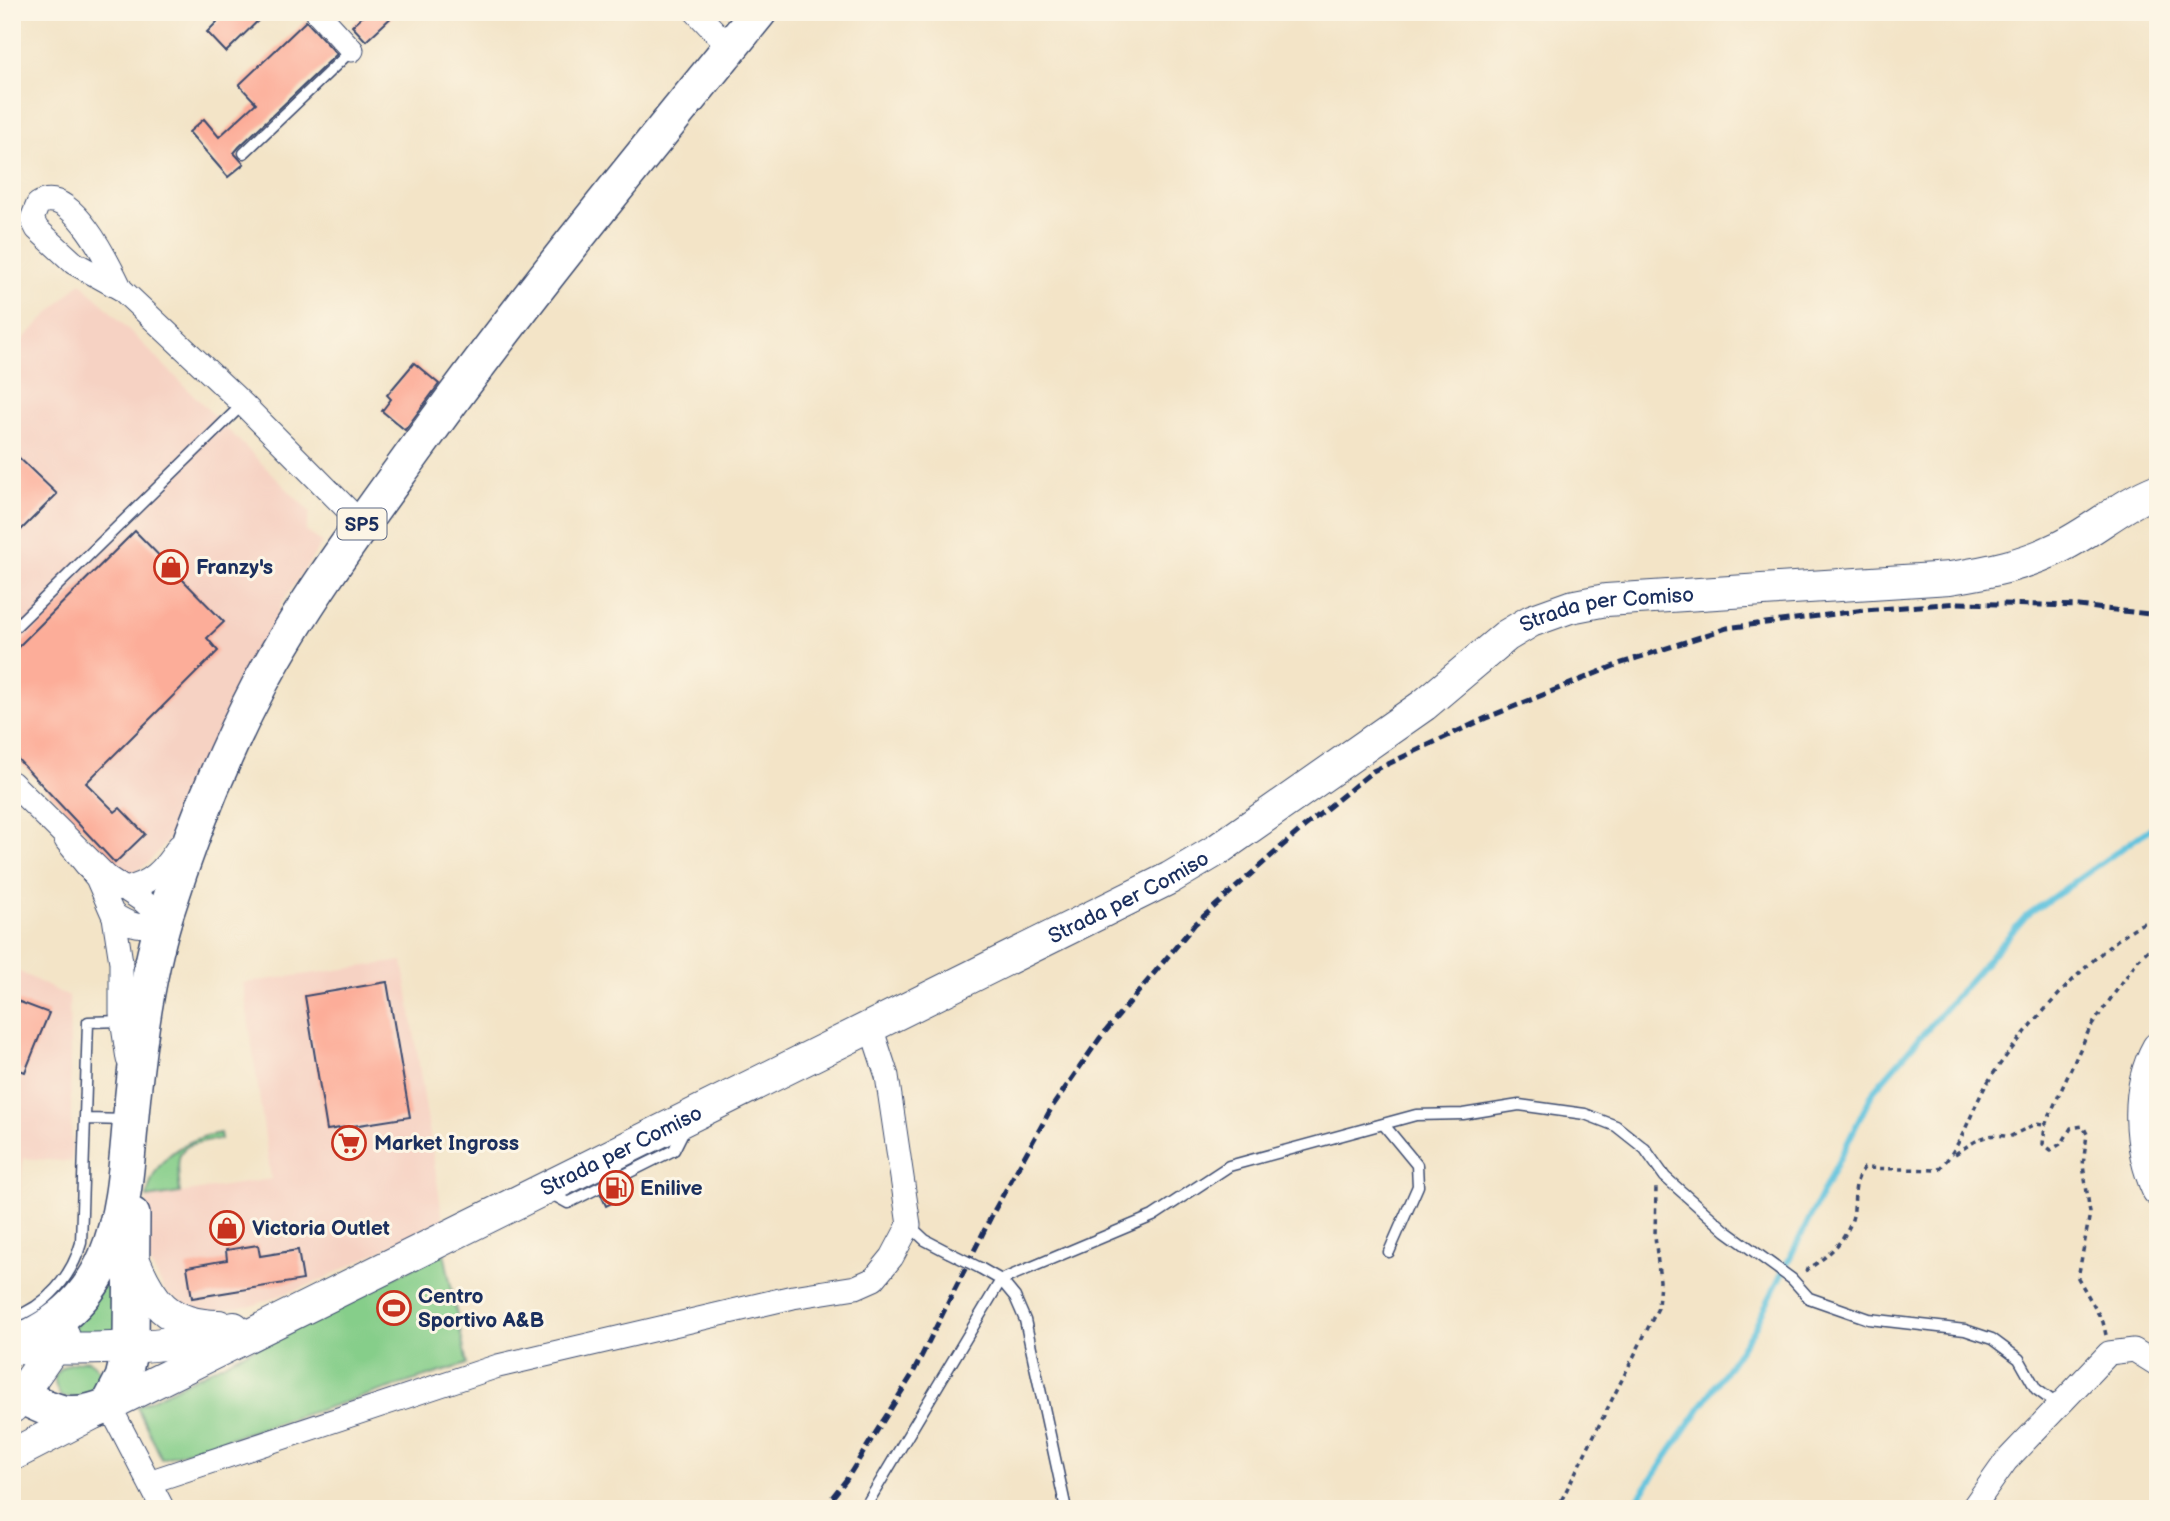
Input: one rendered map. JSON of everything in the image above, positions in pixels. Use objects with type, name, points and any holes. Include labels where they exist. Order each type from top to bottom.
[{"type":"main road","name":"SP5","points":[[132,1104],[164,920],[206,802],[262,681],[362,524],[459,388],[570,245],[758,12]]},
{"type":"main road","name":"Strada per Comiso","points":[[12,1455],[321,1298],[1170,878],[1217,850],[1424,705],[1506,636],[1531,621],[1606,600],[1950,578],[1992,571],[2019,565],[2062,546],[2158,490]]},
{"type":"main road","points":[[2158,1048],[2144,1080],[2142,1102],[2149,1166],[2158,1190]]},
{"type":"main road","points":[[15,1398],[72,1415],[83,1415],[108,1406],[123,1378],[131,1345],[132,1104]]},
{"type":"main road","points":[[12,1346],[47,1329],[82,1299],[106,1261],[118,1226],[132,1104]]},
{"type":"main road","points":[[132,1256],[144,1285],[165,1311],[195,1324],[245,1324]]},
{"type":"main road","points":[[12,1346],[69,1348],[199,1338],[321,1298]]},
{"type":"main road","points":[[72,1415],[61,1410],[47,1393],[45,1381],[69,1348],[82,1299]]},
{"type":"main road","points":[[69,1348],[99,1354],[108,1364],[113,1376],[108,1406]]},
{"type":"main road","points":[[15,1398],[69,1348]]},
{"type":"street","points":[[317,12],[352,50]]},
{"type":"street","points":[[696,12],[730,48]]},
{"type":"street","points":[[121,289],[97,239],[58,201],[48,199],[38,204],[32,213],[34,225],[74,263],[121,289],[243,404],[362,524]]},
{"type":"street","points":[[74,263],[97,239]]},
{"type":"street","points":[[12,783],[66,840],[97,878],[113,914],[121,961],[122,1021],[132,1104]]},
{"type":"street","points":[[124,889],[137,887],[159,874],[206,802]]},
{"type":"street","points":[[66,840],[164,920],[147,927],[133,925],[113,914]]},
{"type":"street","points":[[149,1482],[498,1366],[793,1297],[856,1287],[874,1279],[892,1257],[909,1225],[887,1076],[870,1027]]},
{"type":"street","points":[[1972,1509],[2006,1461],[2109,1353],[2134,1350],[2158,1365]]},
{"type":"street","points":[[108,1406],[163,1509]]},
{"type":"lane","points":[[244,153],[352,50]]},
{"type":"lane","points":[[12,631],[243,404]]},
{"type":"lane","points":[[12,1318],[25,1314],[48,1297],[76,1261],[81,1243],[88,1022],[122,1021]]},
{"type":"lane","points":[[87,1119],[132,1104]]},
{"type":"lane","points":[[864,1509],[1001,1280],[1153,1216],[1229,1166],[1416,1115],[1463,1114],[1519,1105],[1585,1114],[1616,1126],[1644,1149],[1665,1177],[1764,1260],[1792,1279],[1809,1298],[1846,1313],[1906,1326],[1965,1330],[1992,1339],[2019,1359],[2036,1389],[2058,1405]]},
{"type":"lane","points":[[1384,1125],[1417,1165],[1418,1186],[1389,1252]]},
{"type":"lane","points":[[909,1225],[925,1240],[1001,1280],[1014,1297],[1025,1320],[1066,1509]]},
{"type":"path","points":[[1953,1155],[1986,1085],[2036,1022],[2100,953],[2145,920],[2158,918]]},
{"type":"path","points":[[2109,1353],[2103,1322],[2078,1278],[2090,1213],[2083,1165],[2087,1134],[2083,1126],[2071,1128],[2062,1143],[2051,1150],[2043,1144],[2045,1125],[2090,1028],[2138,960],[2158,940]]},
{"type":"path","points":[[1792,1279],[1830,1255],[1851,1224],[1855,1180],[1864,1168],[1938,1170],[1953,1155],[1983,1136],[1997,1134],[2009,1137],[2035,1124],[2045,1125]]},
{"type":"path","points":[[1557,1509],[1658,1308],[1660,1281],[1654,1189],[1665,1177]]},
{"type":"shaded area","name":"Franzy's","points":[[81,282],[310,512],[306,531],[322,543],[281,605],[269,639],[168,841],[148,863],[131,875],[108,871],[115,862],[12,753],[12,350]]},
{"type":"shaded area","name":"Market Ingross","points":[[403,961],[443,1220],[315,1283],[252,1306],[211,1312],[192,1309],[166,1293],[147,1258],[147,1198],[271,1179],[243,983]]},
{"type":"shaded area","points":[[12,968],[69,997],[72,1162],[23,1158],[13,1290]]},
{"type":"green space","points":[[220,1133],[221,1139],[195,1143],[182,1151],[178,1167],[180,1193],[147,1198],[155,1172],[172,1153],[194,1140]]},
{"type":"green space","name":"Centro Sportivo A&B","points":[[444,1252],[467,1364],[162,1459],[137,1407]]},
{"type":"green space","points":[[114,1270],[126,1333],[75,1339],[72,1331]]},
{"type":"green space","points":[[88,1360],[98,1368],[101,1377],[101,1387],[96,1399],[61,1397],[56,1388],[56,1374],[65,1366]]},
{"type":"building","points":[[227,12],[267,12],[226,52],[207,32]]},
{"type":"building","points":[[367,12],[397,12],[366,41],[352,26]]},
{"type":"building","points":[[306,21],[337,54],[239,147],[234,153],[244,164],[228,177],[189,132],[204,119],[219,137],[256,103],[239,85]]},
{"type":"building","points":[[414,363],[439,384],[405,430],[382,411],[391,399],[387,395]]},
{"type":"building","points":[[12,451],[57,494],[12,539]]},
{"type":"building","points":[[135,531],[224,622],[207,638],[218,651],[86,783],[115,812],[120,808],[145,834],[115,863],[12,753],[12,653]]},
{"type":"building","points":[[387,982],[410,1117],[327,1130],[305,996]]},
{"type":"building","points":[[12,999],[49,1013],[25,1072],[12,1067]]},
{"type":"building","points":[[621,1185],[626,1196],[606,1206],[601,1195]]},
{"type":"building","points":[[258,1245],[260,1256],[298,1250],[303,1280],[192,1298],[187,1267],[227,1260],[226,1250]]},
{"type":"waterway","points":[[1631,1509],[1754,1329],[1874,1090],[2026,916],[2158,823]]},
{"type":"railway","points":[[823,1509],[846,1480],[912,1375],[994,1211],[1052,1107],[1100,1038],[1195,924],[1299,831],[1373,771],[1486,718],[1619,664],[1727,628],[1865,610],[1958,603],[2079,606],[2158,615]]},
{"type":"place","name":"Franzy's","points":[[171,567]]},
{"type":"place","name":"Market Ingross","points":[[349,1143]]},
{"type":"place","name":"Enilive","points":[[616,1188]]},
{"type":"place","name":"Victoria Outlet","points":[[227,1228]]},
{"type":"place","name":"Centro Sportivo A&B","points":[[394,1308]]}]
